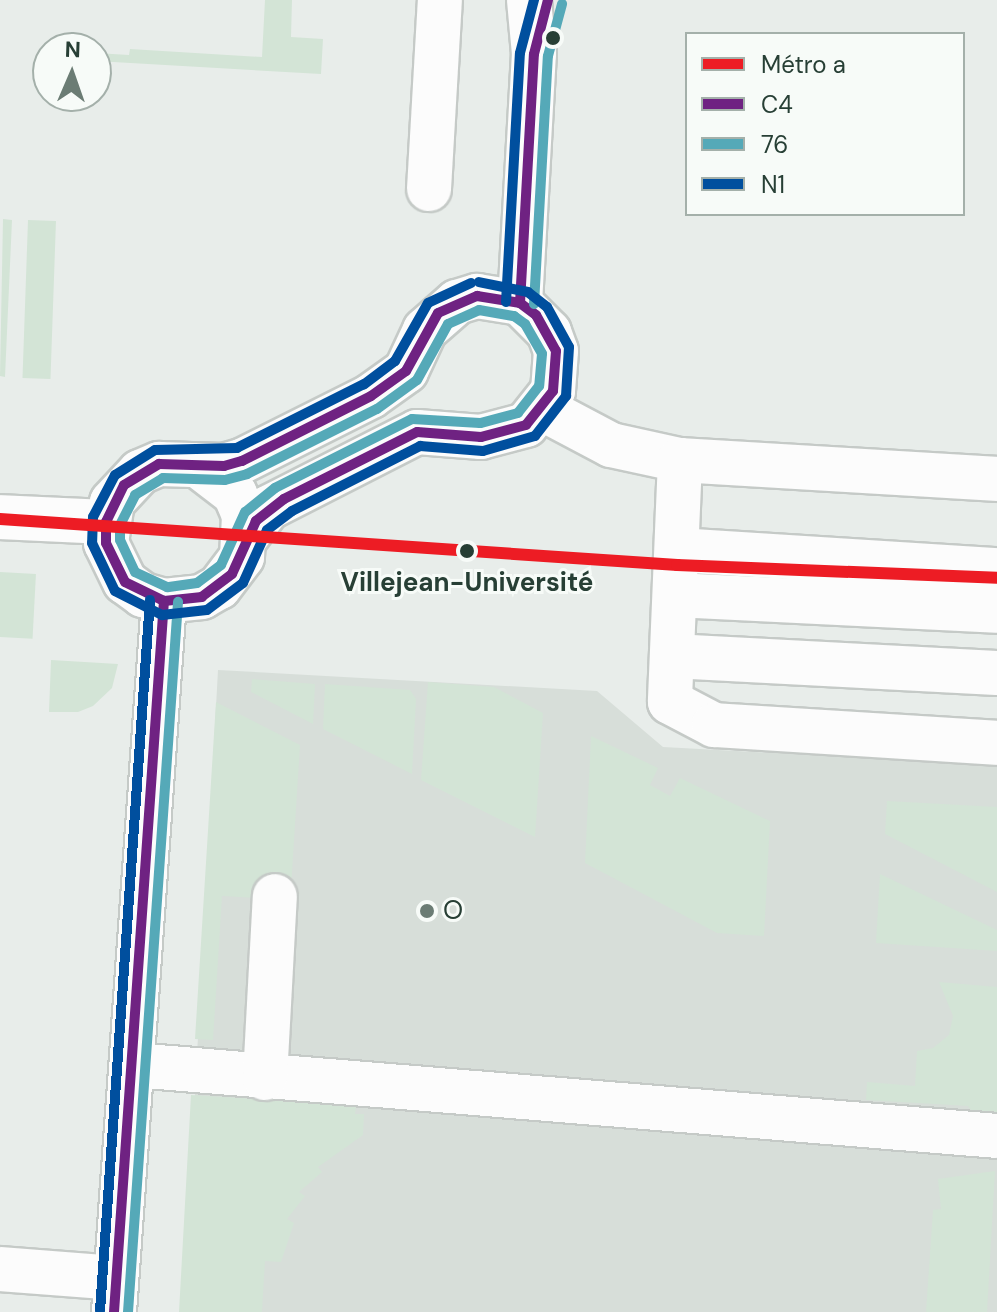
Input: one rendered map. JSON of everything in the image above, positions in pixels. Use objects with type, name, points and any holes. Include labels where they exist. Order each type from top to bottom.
[{"type":"street","points":[[429,189],[440,0]]},
{"type":"street","points":[[520,303],[534,54],[529,0]]},
{"type":"street","points":[[534,54],[548,0]]},
{"type":"street","points":[[200,467],[235,494],[246,537],[242,557],[219,587],[183,602],[164,601],[125,582],[106,543],[106,522],[118,494],[140,472],[180,462],[200,467],[242,461],[371,396],[406,371],[438,313],[457,302],[488,296],[520,303],[536,315],[556,351],[553,391],[543,409],[504,435],[417,432],[268,508],[246,537]]},
{"type":"street","points":[[416,350],[415,370],[423,398],[441,421],[458,432]]},
{"type":"street","points":[[543,409],[611,445],[680,460],[997,479]]},
{"type":"street","points":[[680,460],[670,702],[714,725],[997,743]]},
{"type":"street","points":[[0,517],[106,522]]},
{"type":"street","points":[[677,550],[997,570]]},
{"type":"street","points":[[675,595],[997,611]]},
{"type":"street","points":[[0,1269],[115,1295],[134,1065],[164,601]]},
{"type":"street","points":[[672,656],[997,673]]},
{"type":"street","points":[[265,1078],[275,896]]},
{"type":"street","points":[[134,1065],[997,1136]]},
{"type":"shaded area","points":[[218,670],[597,691],[663,747],[997,765],[997,1312],[183,1312]]},
{"type":"green space","points":[[265,0],[292,0],[291,37],[323,39],[321,74],[112,62],[112,54],[129,55],[130,49],[262,57]]},
{"type":"green space","points":[[3,219],[12,220],[5,377],[0,376]]},
{"type":"green space","points":[[28,220],[56,221],[50,379],[22,378]]},
{"type":"green space","points":[[0,572],[36,574],[33,639],[0,637]]},
{"type":"green space","points":[[51,660],[118,664],[112,688],[93,706],[78,712],[49,712]]},
{"type":"green space","points":[[252,679],[315,684],[313,724],[251,692]]},
{"type":"green space","points":[[428,682],[494,687],[543,713],[535,837],[421,780]]},
{"type":"green space","points":[[325,684],[410,690],[416,699],[412,774],[323,729]]},
{"type":"green space","points":[[216,702],[300,745],[291,888],[257,898],[222,896],[213,1040],[195,1039]]},
{"type":"green space","points":[[591,736],[658,768],[650,785],[670,796],[680,778],[770,821],[764,936],[717,933],[585,863]]},
{"type":"green space","points":[[887,801],[997,807],[997,892],[885,834]]},
{"type":"green space","points":[[880,874],[997,930],[997,951],[876,943]]},
{"type":"green space","points":[[939,982],[997,987],[997,1125],[982,1124],[968,1106],[866,1100],[867,1082],[915,1086],[917,1051],[933,1048],[949,1035],[953,1016]]},
{"type":"green space","points":[[191,1095],[356,1105],[355,1114],[364,1114],[363,1135],[318,1167],[322,1172],[299,1192],[305,1196],[287,1219],[294,1223],[281,1262],[265,1261],[262,1312],[179,1312]]},
{"type":"green space","points":[[995,1171],[987,1312],[926,1312],[933,1210],[941,1209],[938,1179]]},
{"type":"metro line","name":"a","points":[[0,519],[677,565],[997,578]]},
{"type":"transit line","name":"N1","points":[[506,302],[520,53],[534,0]]},
{"type":"transit line","name":"C4","points":[[520,303],[534,54],[548,0]]},
{"type":"transit line","name":"76","points":[[534,304],[548,56],[562,4]]},
{"type":"transit line","name":"N1","points":[[471,283],[428,303],[395,361],[364,384],[237,448],[155,450],[115,475],[93,517],[92,543],[115,591],[162,615],[207,610],[243,583],[267,530],[292,511],[420,446],[483,451],[535,436],[566,396],[569,347],[547,307],[528,292],[479,282]]},
{"type":"transit line","name":"C4","points":[[477,296],[520,303],[536,315],[556,351],[553,391],[526,425],[481,437],[417,432],[284,499],[256,521],[232,574],[202,597],[164,601],[125,582],[106,543],[106,522],[124,485],[159,464],[224,466],[242,461],[371,396],[406,371],[438,313],[477,296]]},
{"type":"transit line","name":"76","points":[[479,310],[514,316],[525,324],[542,354],[539,386],[518,413],[480,423],[412,419],[275,488],[245,512],[221,565],[197,583],[167,587],[135,572],[120,540],[120,525],[135,495],[163,478],[225,480],[247,474],[377,409],[417,380],[448,324],[479,310]]},
{"type":"transit line","name":"N1","points":[[100,1311],[150,600]]},
{"type":"transit line","name":"C4","points":[[114,1312],[164,601]]},
{"type":"transit line","name":"76","points":[[128,1312],[178,602]]},
{"type":"place","name":"Villejean-Université","points":[[467,551]]},
{"type":"place","name":"O","points":[[427,911]]}]
